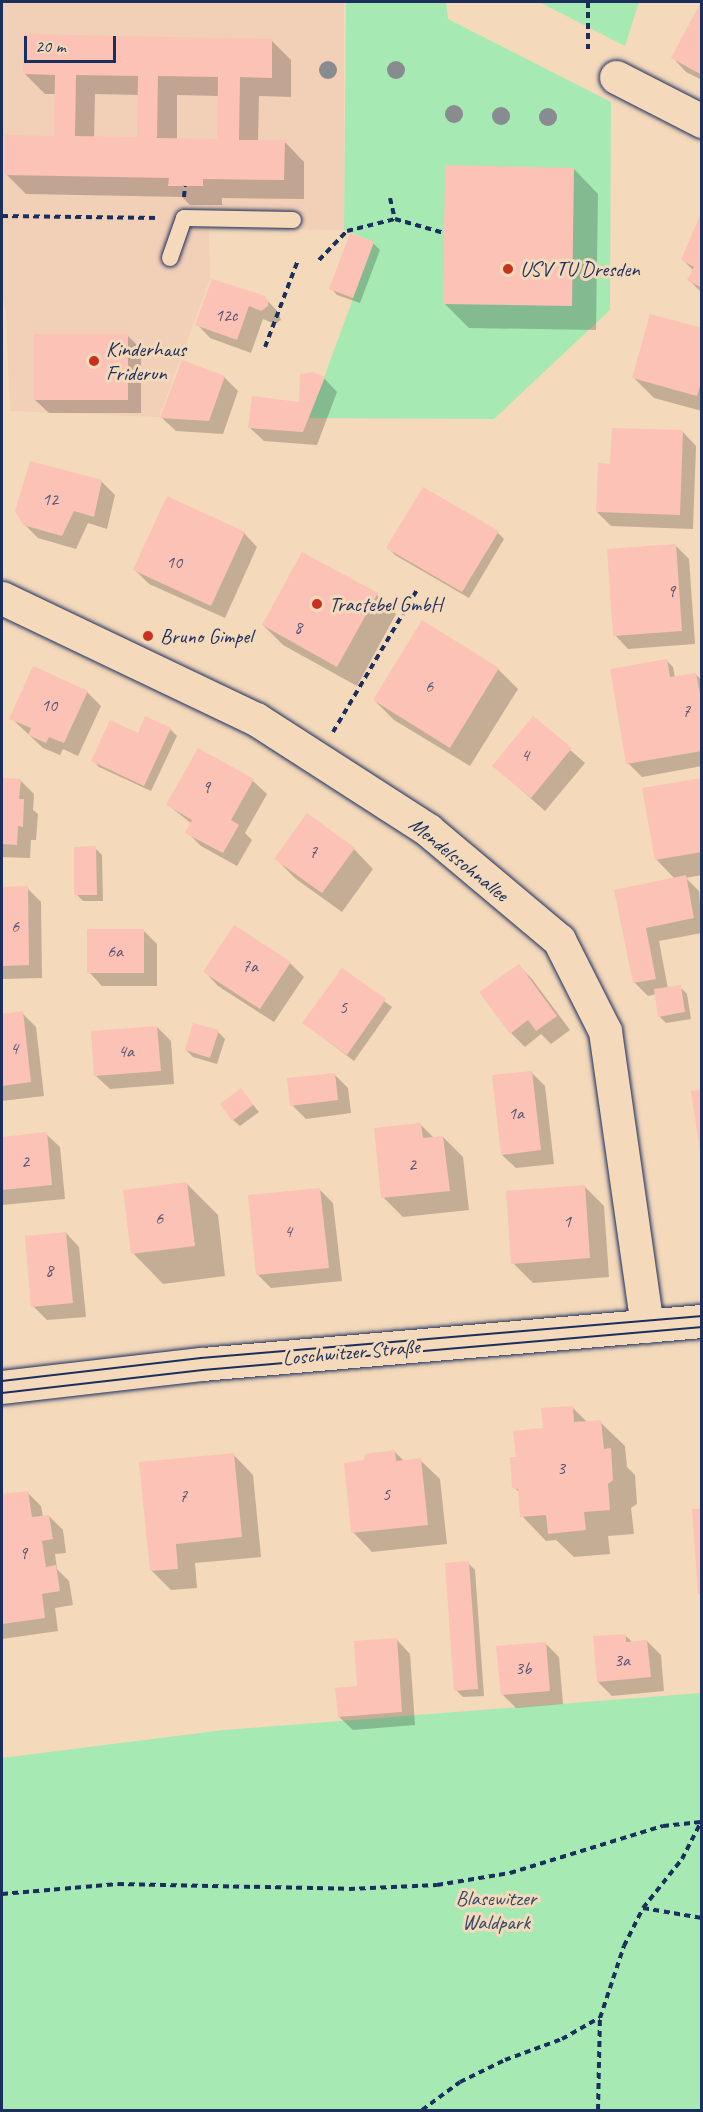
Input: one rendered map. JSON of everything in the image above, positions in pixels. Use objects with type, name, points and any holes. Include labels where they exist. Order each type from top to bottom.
[{"type":"street","points":[[616,77],[702,121]]},
{"type":"street","name":"Mendelssohnallee","points":[[2,598],[256,719],[428,830],[559,940],[605,1031],[647,1326]]},
{"type":"street","name":"Loschwitzer Straße","points":[[2,1387],[202,1364],[702,1321]]},
{"type":"lane","points":[[170,258],[184,218],[293,220]]},
{"type":"path","points":[[588,2],[588,50]]},
{"type":"path","points":[[2,216],[184,218],[185,186]]},
{"type":"path","points":[[390,198],[395,219]]},
{"type":"path","points":[[319,260],[347,231],[395,219],[444,233]]},
{"type":"path","points":[[265,347],[298,260]]},
{"type":"path","points":[[333,733],[417,590]]},
{"type":"path","points":[[2,1894],[118,1884],[349,1889],[437,1885],[510,1873],[584,1853],[663,1826],[701,1822]]},
{"type":"path","points":[[598,2110],[600,2018],[624,1946],[643,1908],[682,1859],[701,1822]]},
{"type":"path","points":[[643,1908],[702,1918]]},
{"type":"path","points":[[422,2110],[460,2082],[505,2060],[562,2039],[600,2018]]},
{"type":"shaded area","points":[[2,2],[344,2],[344,230],[209,229],[210,279],[159,417],[10,411],[6,311],[2,295]]},
{"type":"green space","points":[[346,2],[446,2],[448,19],[611,102],[610,310],[494,419],[309,418],[374,242],[344,230]]},
{"type":"green space","points":[[539,2],[639,2],[625,46]]},
{"type":"green space","name":"Blasewitzer Waldpark","points":[[701,1693],[701,2110],[2,2110],[2,1758],[224,1730]]},
{"type":"building","points":[[702,2],[702,75],[671,58]]},
{"type":"building","points":[[24,34],[272,39],[272,78],[240,77],[239,140],[285,140],[284,180],[203,179],[203,186],[168,186],[169,178],[5,175],[5,135],[54,136],[55,75],[23,74]],"holes":[[[76,75],[138,76],[137,137],[75,136]],[[158,76],[218,77],[217,139],[157,138]]]},
{"type":"building","name":"USV TU Dresden","points":[[445,165],[574,168],[572,306],[443,304]]},
{"type":"building","points":[[702,211],[702,288],[687,280],[694,267],[681,260]]},
{"type":"building","points":[[350,233],[374,242],[353,298],[329,289]]},
{"type":"building","points":[[212,279],[265,296],[268,301],[268,306],[261,311],[249,306],[237,340],[195,325]]},
{"type":"building","points":[[650,314],[702,328],[702,379],[697,396],[632,378]]},
{"type":"building","points":[[34,334],[128,334],[128,400],[34,400]]},
{"type":"building","points":[[182,360],[225,376],[209,421],[160,418]]},
{"type":"building","points":[[313,372],[325,377],[303,432],[248,428],[252,396],[299,402],[300,374]]},
{"type":"building","points":[[612,428],[683,430],[680,515],[596,512],[598,463],[610,464]]},
{"type":"building","points":[[30,461],[102,480],[94,517],[74,511],[62,536],[23,525],[15,511]]},
{"type":"building","points":[[423,487],[499,531],[462,592],[386,548]]},
{"type":"building","points":[[167,496],[245,532],[211,606],[133,570]]},
{"type":"building","points":[[676,544],[682,631],[613,636],[607,549]]},
{"type":"building","points":[[302,552],[378,593],[337,667],[262,625]]},
{"type":"building","points":[[422,620],[499,668],[450,748],[373,700]]},
{"type":"building","points":[[667,659],[670,677],[696,673],[702,704],[702,751],[626,764],[610,669]]},
{"type":"building","points":[[33,666],[88,691],[64,743],[49,737],[46,743],[28,735],[31,728],[9,719]]},
{"type":"building","points":[[145,716],[171,728],[144,786],[91,761],[110,720],[138,733]]},
{"type":"building","points":[[533,716],[572,748],[531,798],[492,766]]},
{"type":"building","points":[[198,748],[254,779],[231,820],[239,825],[223,853],[185,833],[192,820],[166,805]]},
{"type":"building","points":[[2,778],[21,779],[19,799],[24,799],[23,827],[18,826],[17,845],[2,844]]},
{"type":"building","points":[[702,778],[702,852],[655,860],[642,788]]},
{"type":"building","points":[[307,813],[355,848],[322,893],[274,859]]},
{"type":"building","points":[[96,846],[97,895],[74,895],[74,847]]},
{"type":"building","points":[[686,875],[694,918],[646,928],[656,979],[633,983],[614,890]]},
{"type":"building","points":[[28,886],[29,965],[2,966],[2,887]]},
{"type":"building","points":[[234,925],[291,962],[260,1009],[203,972]]},
{"type":"building","points":[[87,929],[144,929],[144,973],[87,973]]},
{"type":"building","points":[[519,964],[557,1016],[536,1031],[528,1020],[510,1034],[479,992]]},
{"type":"building","points":[[342,968],[386,999],[347,1055],[302,1023]]},
{"type":"building","points":[[681,985],[685,1012],[658,1017],[654,989]]},
{"type":"building","points":[[23,1011],[31,1082],[2,1086],[2,1014]]},
{"type":"building","points":[[193,1023],[219,1030],[210,1058],[185,1050]]},
{"type":"building","points":[[157,1026],[161,1071],[94,1076],[91,1031]]},
{"type":"building","points":[[532,1071],[541,1150],[501,1155],[492,1075]]},
{"type":"building","points":[[335,1073],[338,1100],[290,1106],[287,1078]]},
{"type":"building","points":[[241,1088],[253,1105],[232,1121],[220,1104]]},
{"type":"building","points":[[702,1090],[702,1151],[700,1151],[691,1091]]},
{"type":"building","points":[[421,1123],[423,1138],[443,1136],[450,1191],[381,1198],[374,1128]]},
{"type":"building","points":[[47,1132],[52,1185],[2,1190],[2,1137]]},
{"type":"building","points":[[187,1182],[195,1246],[131,1254],[123,1190]]},
{"type":"building","points":[[585,1185],[590,1258],[511,1264],[506,1191]]},
{"type":"building","points":[[320,1188],[329,1268],[256,1275],[248,1195]]},
{"type":"building","points":[[66,1232],[73,1303],[31,1307],[25,1236]]},
{"type":"building","points":[[573,1406],[574,1422],[601,1420],[604,1449],[611,1448],[613,1480],[608,1484],[610,1510],[584,1512],[586,1530],[548,1534],[546,1515],[520,1517],[518,1489],[512,1488],[510,1457],[516,1457],[513,1431],[543,1428],[541,1408]]},
{"type":"building","points":[[395,1450],[396,1461],[421,1458],[428,1525],[351,1533],[344,1463],[364,1460],[365,1454]]},
{"type":"building","points":[[234,1453],[242,1537],[176,1544],[178,1569],[150,1571],[139,1462]]},
{"type":"building","points":[[28,1491],[32,1517],[49,1515],[53,1539],[42,1541],[46,1567],[56,1565],[60,1591],[42,1594],[45,1618],[2,1624],[2,1494]]},
{"type":"building","points":[[692,1509],[702,1509],[702,1594],[698,1594]]},
{"type":"building","points":[[469,1561],[478,1689],[454,1691],[445,1563]]},
{"type":"building","points":[[626,1634],[626,1642],[647,1640],[651,1677],[597,1682],[593,1636]]},
{"type":"building","points":[[397,1638],[402,1712],[338,1717],[335,1688],[357,1686],[354,1641]]},
{"type":"building","points":[[546,1642],[550,1691],[501,1695],[496,1646]]},
{"type":"tram line","points":[[2,1381],[201,1358],[702,1316]]},
{"type":"tram line","points":[[2,1393],[203,1370],[702,1327]]},
{"type":"place","name":"USV TU Dresden","points":[[508,269]]},
{"type":"place","name":"Kinderhaus Friderun","points":[[94,361]]},
{"type":"place","name":"Tractebel GmbH","points":[[317,604]]},
{"type":"place","name":"Bruno Gimpel","points":[[148,636]]}]
